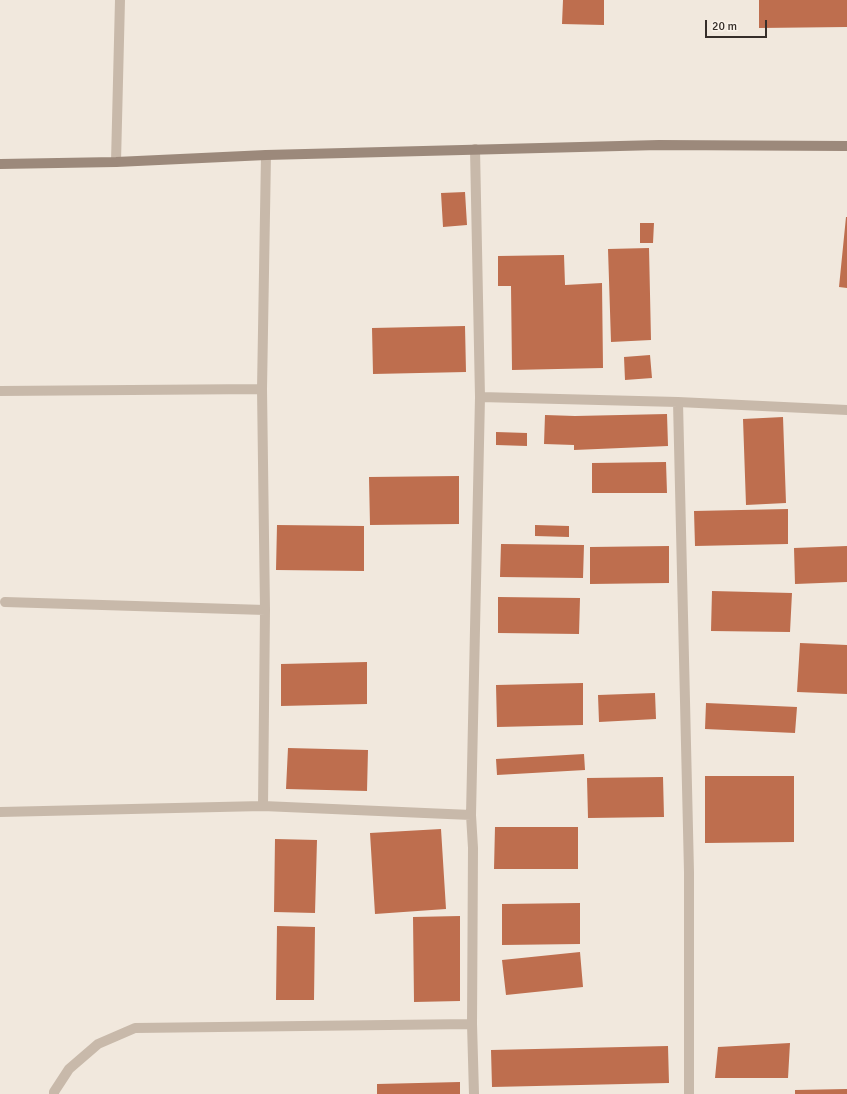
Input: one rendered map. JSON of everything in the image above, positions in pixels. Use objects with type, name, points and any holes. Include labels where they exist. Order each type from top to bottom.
[{"type":"main road","points":[[0,164],[116,162],[266,155],[659,145],[847,146]]},
{"type":"street","points":[[116,162],[120,0]]},
{"type":"street","points":[[474,1094],[472,1024],[473,848],[471,815],[480,397],[475,149]]},
{"type":"street","points":[[263,806],[265,610],[262,389],[266,155]]},
{"type":"street","points":[[0,391],[262,389]]},
{"type":"street","points":[[480,397],[678,402],[847,410]]},
{"type":"street","points":[[678,402],[689,864],[688,1094]]},
{"type":"street","points":[[5,602],[265,610]]},
{"type":"street","points":[[0,812],[263,806],[471,815]]},
{"type":"street","points":[[54,1094],[69,1069],[98,1044],[134,1028],[472,1024]]},
{"type":"building","points":[[563,0],[604,0],[604,25],[562,24]]},
{"type":"building","points":[[759,0],[847,0],[847,27],[759,28]]},
{"type":"building","points":[[465,192],[467,225],[443,227],[441,193]]},
{"type":"building","points":[[847,217],[847,288],[839,287]]},
{"type":"building","points":[[640,223],[654,223],[653,243],[640,243]]},
{"type":"building","points":[[649,248],[651,340],[611,342],[608,249]]},
{"type":"building","points":[[564,255],[565,285],[602,283],[603,368],[512,370],[511,286],[498,286],[498,256]]},
{"type":"building","points":[[465,326],[466,372],[373,374],[372,328]]},
{"type":"building","points":[[650,355],[652,378],[625,380],[624,357]]},
{"type":"building","points":[[667,414],[668,446],[574,450],[574,445],[544,444],[545,415],[575,416]]},
{"type":"building","points":[[783,417],[786,503],[746,505],[743,419]]},
{"type":"building","points":[[496,432],[527,433],[527,446],[496,445]]},
{"type":"building","points":[[666,462],[667,493],[592,493],[592,463]]},
{"type":"building","points":[[459,476],[459,524],[370,525],[369,477]]},
{"type":"building","points":[[788,509],[788,544],[695,546],[694,511]]},
{"type":"building","points":[[277,525],[364,526],[364,571],[276,570]]},
{"type":"building","points":[[535,525],[569,526],[569,537],[535,536]]},
{"type":"building","points":[[501,544],[584,545],[583,578],[500,577]]},
{"type":"building","points":[[669,546],[669,583],[590,584],[590,547]]},
{"type":"building","points":[[847,546],[847,582],[795,584],[794,548]]},
{"type":"building","points":[[712,591],[792,593],[790,632],[711,631]]},
{"type":"building","points":[[498,597],[580,598],[579,634],[498,633]]},
{"type":"building","points":[[800,643],[847,645],[847,694],[797,692]]},
{"type":"building","points":[[367,662],[367,704],[281,706],[281,664]]},
{"type":"building","points":[[583,683],[583,725],[497,727],[496,685]]},
{"type":"building","points":[[655,693],[656,719],[599,722],[598,695]]},
{"type":"building","points":[[706,703],[797,707],[795,733],[705,729]]},
{"type":"building","points":[[288,748],[368,750],[367,791],[286,789]]},
{"type":"building","points":[[584,754],[585,770],[497,775],[496,759]]},
{"type":"building","points":[[705,776],[794,776],[794,842],[705,843]]},
{"type":"building","points":[[663,777],[664,817],[588,818],[587,778]]},
{"type":"building","points":[[495,827],[578,827],[578,869],[494,869]]},
{"type":"building","points":[[441,829],[446,909],[375,914],[370,833]]},
{"type":"building","points":[[275,839],[317,840],[315,913],[274,912]]},
{"type":"building","points":[[580,903],[580,944],[502,945],[502,904]]},
{"type":"building","points":[[460,916],[460,1001],[414,1002],[413,917]]},
{"type":"building","points":[[277,926],[315,927],[314,1000],[276,1000]]},
{"type":"building","points":[[580,952],[583,987],[506,995],[502,960]]},
{"type":"building","points":[[790,1043],[788,1078],[715,1078],[718,1047]]},
{"type":"building","points":[[668,1046],[669,1083],[492,1087],[491,1050]]},
{"type":"building","points":[[460,1082],[460,1094],[377,1094],[377,1084]]},
{"type":"building","points":[[847,1089],[847,1094],[795,1094],[795,1090]]}]
